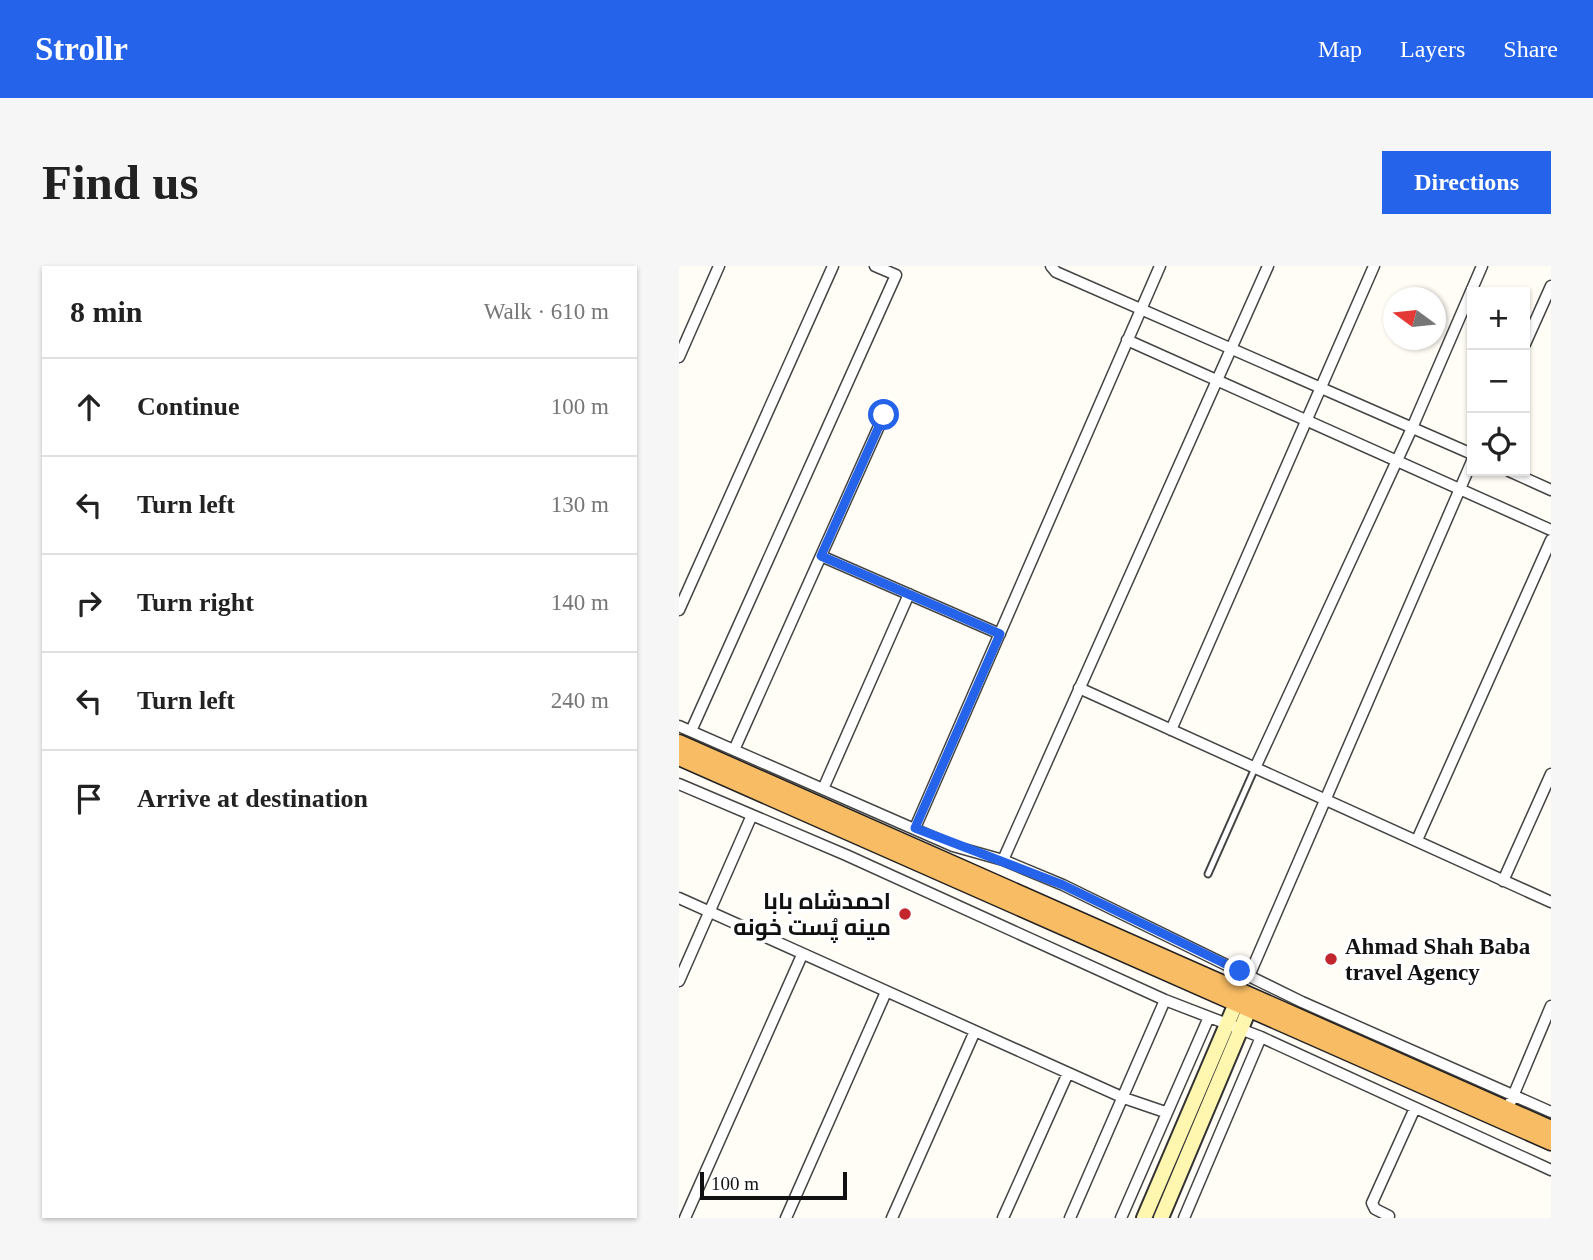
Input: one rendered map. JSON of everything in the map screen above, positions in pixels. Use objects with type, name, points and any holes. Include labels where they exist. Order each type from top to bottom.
[{"type":"highway","points":[[685,737],[1551,1142]]},
{"type":"highway","points":[[679,757],[1245,1001],[1510,1102],[1551,1129]]},
{"type":"main road","points":[[1161,1218],[1245,1001]]},
{"type":"main road","points":[[1144,1218],[1235,1027]]},
{"type":"street","points":[[679,357],[719,266]]},
{"type":"street","points":[[679,610],[833,266]]},
{"type":"street","points":[[685,737],[896,275],[875,266]]},
{"type":"street","points":[[1051,266],[1056,272],[1141,310],[1467,452]]},
{"type":"street","points":[[915,828],[1160,266]]},
{"type":"street","points":[[1003,860],[1268,266]]},
{"type":"street","points":[[1171,730],[1374,266]]},
{"type":"street","points":[[1255,768],[1412,428],[1482,266]]},
{"type":"street","points":[[1530,333],[1551,286]]},
{"type":"street","points":[[1127,340],[1551,530]]},
{"type":"street","points":[[734,750],[884,415]]},
{"type":"street","points":[[1249,976],[1467,473]]},
{"type":"street","points":[[1520,476],[1551,490]]},
{"type":"street","points":[[1417,841],[1551,540]]},
{"type":"street","points":[[821,556],[1000,634]]},
{"type":"street","points":[[823,789],[909,594]]},
{"type":"street","points":[[1079,688],[1551,902]]},
{"type":"street","points":[[679,726],[685,737],[734,750],[953,845],[1003,860],[1122,912],[1510,1102],[1551,1112]]},
{"type":"street","points":[[1503,881],[1551,774]]},
{"type":"street","points":[[679,784],[1165,1000],[1261,1037],[1551,1170]]},
{"type":"street","points":[[679,981],[751,815]]},
{"type":"street","points":[[679,898],[1067,1073],[1165,1112]]},
{"type":"street","points":[[685,1218],[802,955]]},
{"type":"street","points":[[786,1218],[886,992]]},
{"type":"street","points":[[1070,1218],[1125,1098],[1165,1000]]},
{"type":"street","points":[[1510,1102],[1551,1006]]},
{"type":"street","points":[[1121,1218],[1165,1112],[1209,1017]]},
{"type":"street","points":[[892,1218],[975,1031]]},
{"type":"street","points":[[1184,1218],[1261,1037]]},
{"type":"street","points":[[1003,1218],[1067,1073]]},
{"type":"street","points":[[1390,1217],[1375,1209],[1372,1203],[1415,1108]]},
{"type":"lane","points":[[1208,874],[1255,768]]},
{"type":"place","name":"احمدشاه بابا مینه پُست خونه","points":[[905,914]]},
{"type":"place","name":"Ahmad Shah Baba travel Agency","points":[[1331,959]]},
{"type":"route","points":[[884,415],[821,556],[1000,634],[915,828],[953,845],[1003,860],[1063,885],[1240,971]]}]
